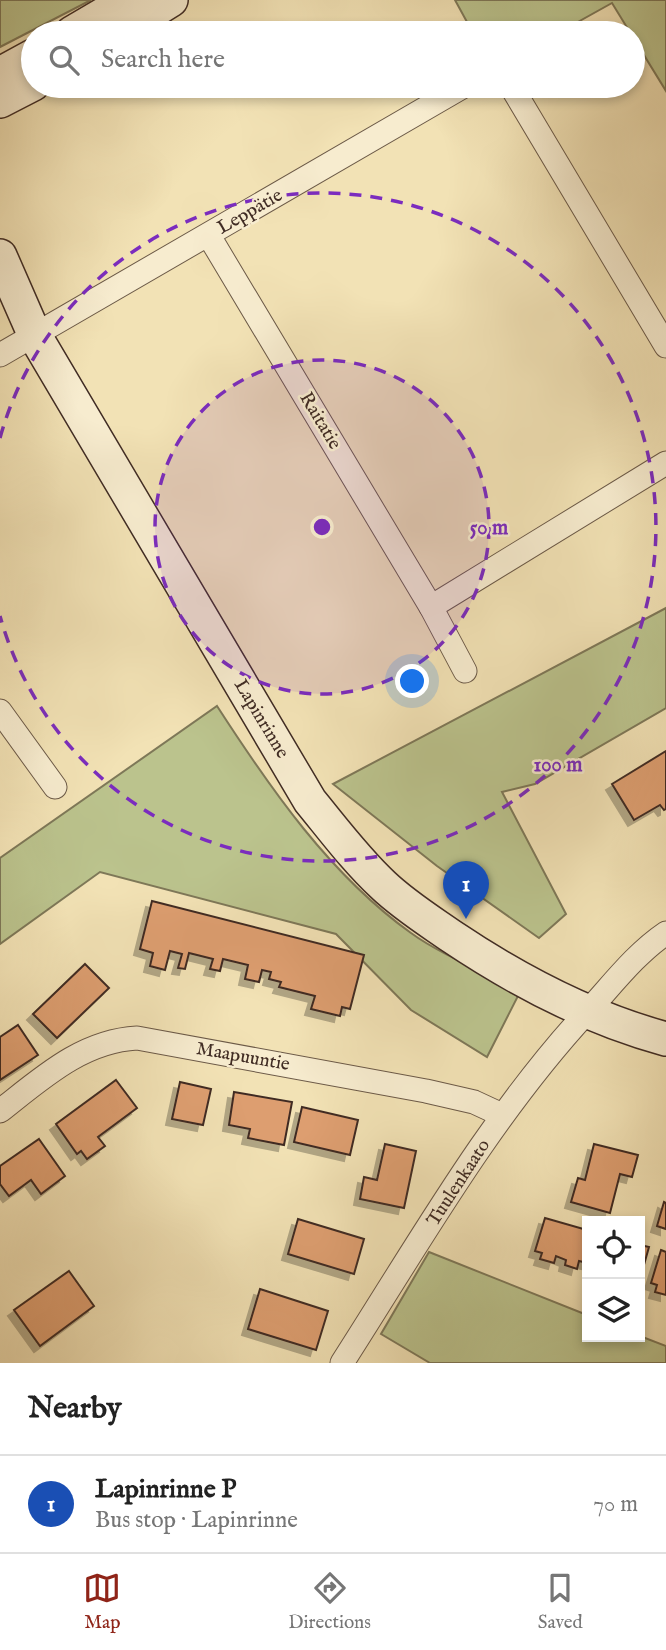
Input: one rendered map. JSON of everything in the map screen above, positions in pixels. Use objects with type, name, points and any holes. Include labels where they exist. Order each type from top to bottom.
[{"type":"street","points":[[92,21],[128,0]]},
{"type":"street","points":[[137,21],[171,0]]},
{"type":"street","points":[[0,74],[21,63]]},
{"type":"street","points":[[0,101],[21,91]]},
{"type":"street","name":"Leppätie","points":[[0,355],[444,98]]},
{"type":"street","points":[[518,98],[666,346]]},
{"type":"street","name":"Raitatie","points":[[209,236],[431,607],[465,671]]},
{"type":"street","name":"Lapinrinne","points":[[0,256],[34,336],[310,801],[345,843],[383,885],[419,914],[539,991],[587,1012],[666,1039]]},
{"type":"street","points":[[431,607],[666,463]]},
{"type":"street","points":[[0,711],[55,787]]},
{"type":"street","name":"Tuulenkaato","points":[[342,1363],[502,1115],[543,1060],[637,957],[666,933]]},
{"type":"street","name":"Maapuuntie","points":[[0,1111],[59,1065],[84,1051],[112,1039],[137,1038],[426,1091],[474,1102],[502,1115]]},
{"type":"green space","points":[[0,0],[91,0],[50,21],[21,21],[21,36],[0,47]]},
{"type":"green space","points":[[455,0],[666,0],[666,91],[645,57],[645,21],[623,21],[612,3],[580,21],[466,21]]},
{"type":"green space","points":[[666,608],[666,708],[535,784],[502,792],[566,914],[539,938],[437,866],[333,784]]},
{"type":"green space","points":[[217,706],[280,799],[354,885],[423,941],[521,990],[487,1057],[411,1010],[336,934],[100,872],[0,944],[0,858]]},
{"type":"green space","points":[[429,1252],[582,1313],[582,1342],[645,1342],[645,1338],[666,1346],[666,1363],[430,1363],[381,1334]]},
{"type":"building","points":[[666,751],[666,809],[660,805],[634,820],[612,784]]},
{"type":"building","points":[[152,901],[364,955],[350,1009],[342,1007],[340,1016],[311,1009],[315,996],[279,987],[281,982],[269,979],[271,972],[262,970],[259,982],[245,979],[248,965],[223,959],[220,971],[210,969],[213,959],[189,953],[185,969],[178,968],[182,954],[170,951],[165,970],[150,966],[153,953],[140,949]]},
{"type":"building","points":[[85,964],[109,988],[57,1038],[33,1014]]},
{"type":"building","points":[[18,1025],[38,1055],[0,1080],[0,1037]]},
{"type":"building","points":[[116,1080],[137,1108],[98,1137],[105,1146],[87,1159],[81,1151],[77,1154],[56,1124]]},
{"type":"building","points":[[180,1082],[211,1089],[203,1125],[172,1119]]},
{"type":"building","points":[[234,1092],[292,1102],[284,1145],[248,1138],[250,1129],[229,1125]]},
{"type":"building","points":[[302,1107],[358,1120],[350,1155],[294,1142]]},
{"type":"building","points":[[39,1139],[65,1176],[41,1194],[31,1180],[9,1196],[0,1184],[0,1166]]},
{"type":"building","points":[[385,1144],[416,1151],[404,1208],[360,1199],[364,1177],[377,1180]]},
{"type":"building","points":[[594,1144],[638,1155],[632,1177],[620,1174],[610,1213],[571,1202],[578,1178],[585,1180]]},
{"type":"building","points":[[664,1202],[666,1203],[666,1229],[657,1226]]},
{"type":"building","points":[[545,1218],[582,1229],[582,1262],[579,1261],[577,1269],[565,1265],[566,1260],[556,1256],[554,1263],[540,1259],[542,1253],[535,1251]]},
{"type":"building","points":[[298,1219],[364,1239],[354,1274],[288,1254]]},
{"type":"building","points":[[661,1250],[666,1252],[666,1295],[655,1292],[657,1285],[651,1283]]},
{"type":"building","points":[[69,1271],[94,1306],[40,1346],[14,1310]]},
{"type":"building","points":[[260,1289],[328,1311],[316,1350],[248,1329]]},
{"type":"place","name":"Lapinrinne P","points":[[466,919]]}]
